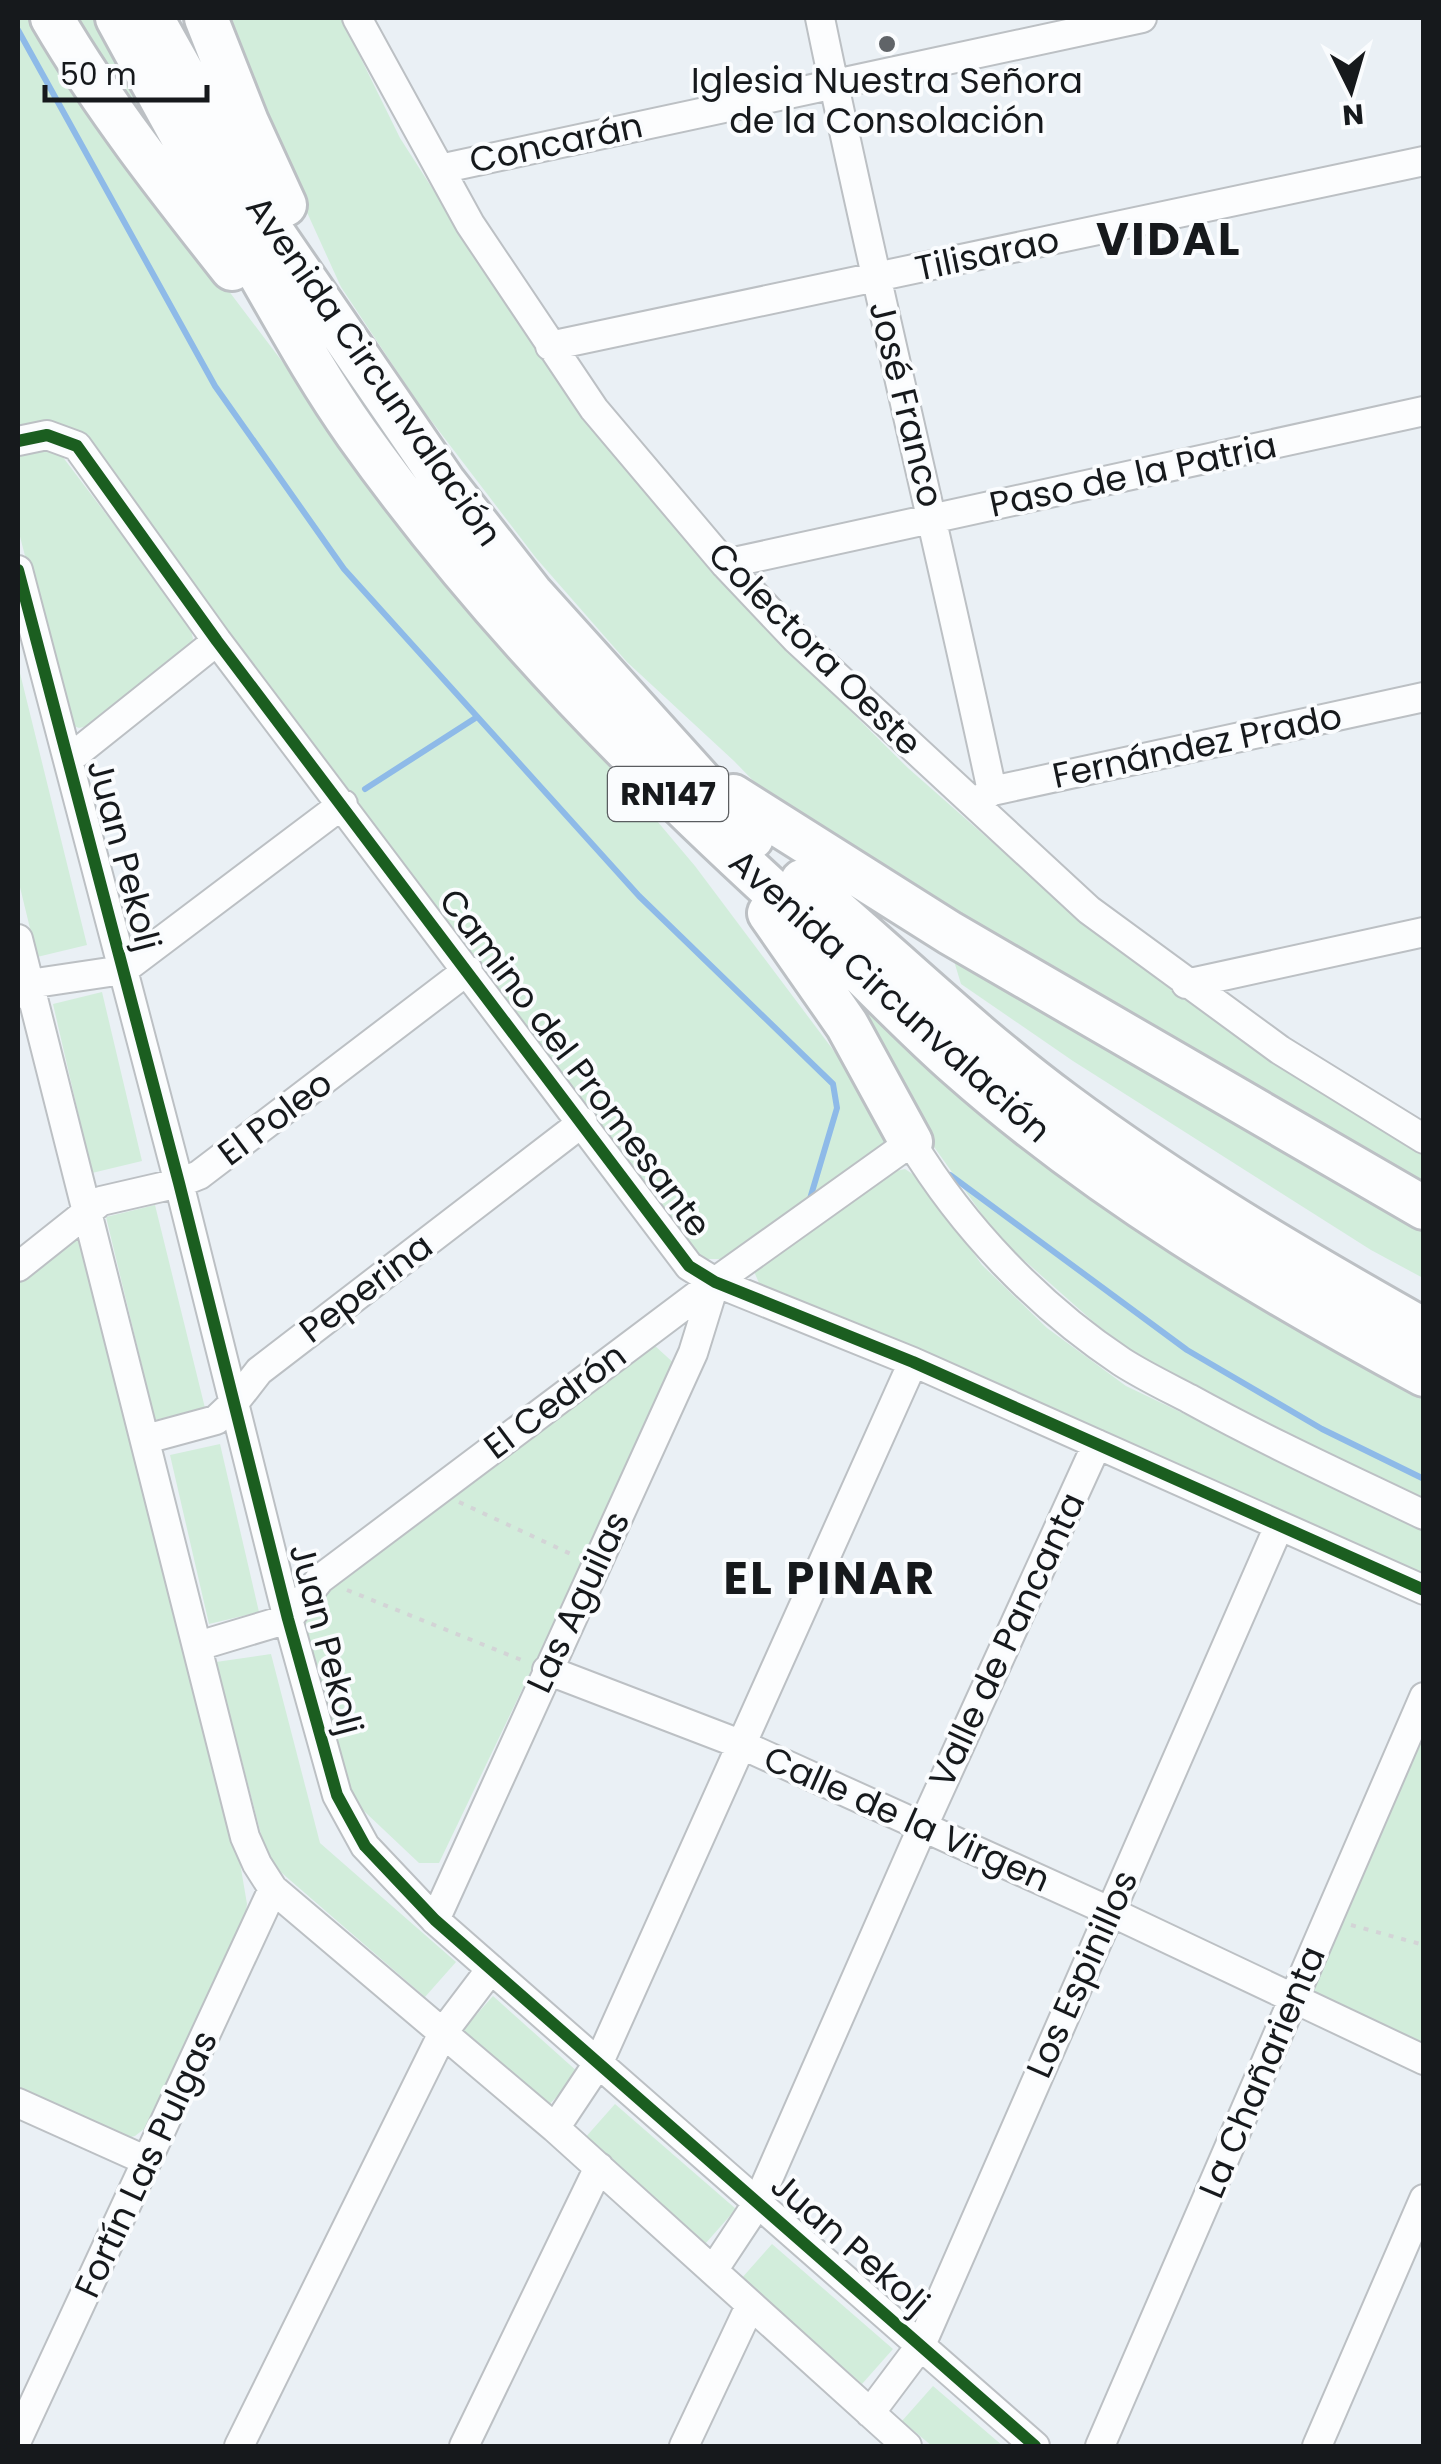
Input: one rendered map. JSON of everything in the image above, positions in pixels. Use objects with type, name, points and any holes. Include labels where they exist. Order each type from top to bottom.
[{"type":"highway","points":[[52,18],[80,66],[169,191],[317,376]]},
{"type":"highway","name":"Avenida Circunvalación","points":[[116,18],[317,376],[436,542],[535,656],[1063,1104],[1302,1261],[1424,1330]]},
{"type":"highway","name":"Avenida Circunvalación","points":[[152,18],[269,228],[349,347],[444,482],[658,761],[960,1068],[1019,1116],[1114,1187],[1269,1288],[1424,1375]]},
{"type":"highway","points":[[206,18],[246,122],[349,347]]},
{"type":"highway","points":[[658,761],[810,969],[911,1142]]},
{"type":"highway","points":[[658,761],[775,824],[902,904],[1424,1208]]},
{"type":"street","name":"Colectora Oeste","points":[[357,18],[470,224],[594,410],[796,639],[983,798],[1089,910],[1186,984],[1312,1070],[1424,1139]]},
{"type":"street","name":"José Franco","points":[[820,18],[875,278],[934,519],[983,798]]},
{"type":"street","name":"Concarán","points":[[440,168],[1142,18]]},
{"type":"street","name":"Tilisarao","points":[[550,346],[1424,162]]},
{"type":"street","name":"Paso de la Patria","points":[[726,564],[1424,411]]},
{"type":"street","name":"Camino del Promesante","points":[[18,441],[48,434],[76,446],[217,642],[689,1266],[715,1282],[913,1362],[1424,1590]]},
{"type":"street","name":"Juan Pekolj","points":[[18,570],[179,1183],[288,1619],[336,1794],[351,1825],[365,1846],[435,1920],[1034,2446]]},
{"type":"street","points":[[68,760],[217,642]]},
{"type":"street","name":"Fernández Prado","points":[[983,798],[1424,697]]},
{"type":"street","points":[[23,989],[123,970],[343,804]]},
{"type":"street","points":[[1186,984],[1424,932]]},
{"type":"street","points":[[18,939],[23,989],[87,1209],[245,1838],[257,1864],[273,1889],[555,2128],[906,2446]]},
{"type":"street","name":"El Poleo","points":[[18,1267],[101,1200],[200,1175],[468,970]]},
{"type":"street","name":"Peperina","points":[[146,1439],[216,1420],[259,1370],[583,1122]]},
{"type":"street","points":[[911,1142],[930,1174],[1002,1260],[1054,1309],[1122,1362],[1262,1438],[1424,1514]]},
{"type":"street","name":"El Cedrón","points":[[288,1619],[320,1579],[434,1491],[911,1142]]},
{"type":"street","name":"Las Aguilas","points":[[435,1920],[700,1339],[715,1282]]},
{"type":"street","points":[[555,2128],[600,2062],[913,1362]]},
{"type":"street","name":"Valle de Pancanta","points":[[714,2269],[757,2204],[1097,1444]]},
{"type":"street","name":"Los Espinillos","points":[[870,2413],[921,2345],[1279,1526]]},
{"type":"street","points":[[198,1646],[288,1619]]},
{"type":"street","name":"Calle de la Virgen","points":[[547,1670],[740,1744],[1110,1911],[1424,2060]]},
{"type":"street","name":"La Chañarienta","points":[[1100,2446],[1424,1697]]},
{"type":"street","name":"Fortín Las Pulgas","points":[[18,2438],[273,1889]]},
{"type":"street","points":[[239,2446],[444,2031],[492,1969]]},
{"type":"street","points":[[18,2103],[147,2162]]},
{"type":"street","points":[[464,2446],[599,2167]]},
{"type":"street","points":[[1317,2446],[1424,2199]]},
{"type":"street","points":[[684,2446],[750,2306]]},
{"type":"path","points":[[434,1491],[595,1565]]},
{"type":"path","points":[[320,1579],[547,1670]]},
{"type":"path","points":[[1343,1923],[1424,1945]]},
{"type":"green space","points":[[18,18],[32,18],[55,61],[392,507],[695,866],[885,1119],[889,1138],[883,1146],[723,1259],[704,1259],[695,1251],[74,432],[48,421],[18,425]]},
{"type":"green space","points":[[58,18],[100,18],[205,204]]},
{"type":"green space","points":[[226,18],[341,18],[400,138],[605,444],[759,621],[908,768],[1068,909],[1232,1031],[1423,1155],[1423,1188],[1038,968],[774,802],[627,662],[536,558],[420,406],[341,287],[264,118]]},
{"type":"green space","points":[[41,447],[59,452],[190,625],[193,639],[189,650],[88,726],[79,728],[69,724],[18,529],[18,454]]},
{"type":"green space","points":[[18,665],[87,945],[37,957],[18,879]]},
{"type":"green space","points":[[777,906],[1423,1392],[1423,1502],[1262,1426],[1133,1357],[998,1237],[915,1120]]},
{"type":"green space","points":[[969,957],[1423,1216],[1423,1278],[1371,1250],[1073,1061],[961,984],[954,961]]},
{"type":"green space","points":[[102,992],[142,1161],[92,1173],[53,1004]]},
{"type":"green space","points":[[905,1169],[920,1179],[982,1265],[1047,1328],[1126,1386],[1423,1528],[1423,1581],[759,1283],[753,1269],[887,1173]]},
{"type":"green space","points":[[155,1205],[205,1408],[155,1420],[106,1217]]},
{"type":"green space","points":[[78,1234],[238,1851],[247,1904],[244,1923],[144,2129],[122,2139],[18,2089],[18,1275]]},
{"type":"green space","points":[[654,1345],[677,1366],[439,1863],[419,1863],[347,1795],[301,1635],[302,1615],[309,1602]]},
{"type":"green space","points":[[220,1444],[259,1612],[209,1624],[170,1455]]},
{"type":"green space","points":[[271,1654],[320,1843],[456,1962],[425,1997],[268,1861],[216,1662]]},
{"type":"green space","points":[[1423,1723],[1423,2049],[1320,2002],[1311,1991]]},
{"type":"green space","points":[[493,1996],[579,2073],[547,2107],[462,2031]]},
{"type":"green space","points":[[615,2104],[736,2209],[705,2244],[584,2139]]},
{"type":"green space","points":[[772,2244],[893,2349],[862,2384],[741,2279]]},
{"type":"green space","points":[[933,2386],[1003,2446],[932,2446],[902,2421]]},
{"type":"waterway","points":[[18,30],[215,386],[344,569],[639,896],[833,1084],[837,1108],[809,1202]]},
{"type":"waterway","points":[[365,789],[477,717]]},
{"type":"waterway","points":[[950,1175],[1187,1350],[1322,1429],[1424,1479]]},
{"type":"cycle path","points":[[18,441],[47,435],[77,446],[217,641],[689,1266],[715,1282],[913,1362],[1424,1590]]},
{"type":"cycle path","points":[[18,570],[179,1183],[288,1619],[337,1795],[365,1846],[435,1920],[1035,2446]]},
{"type":"place","name":"Iglesia Nuestra Señora de la Consolación","points":[[887,44]]},
{"type":"district","name":"VIDAL","points":[[1169,239]]},
{"type":"district","name":"EL PINAR","points":[[830,1578]]}]
